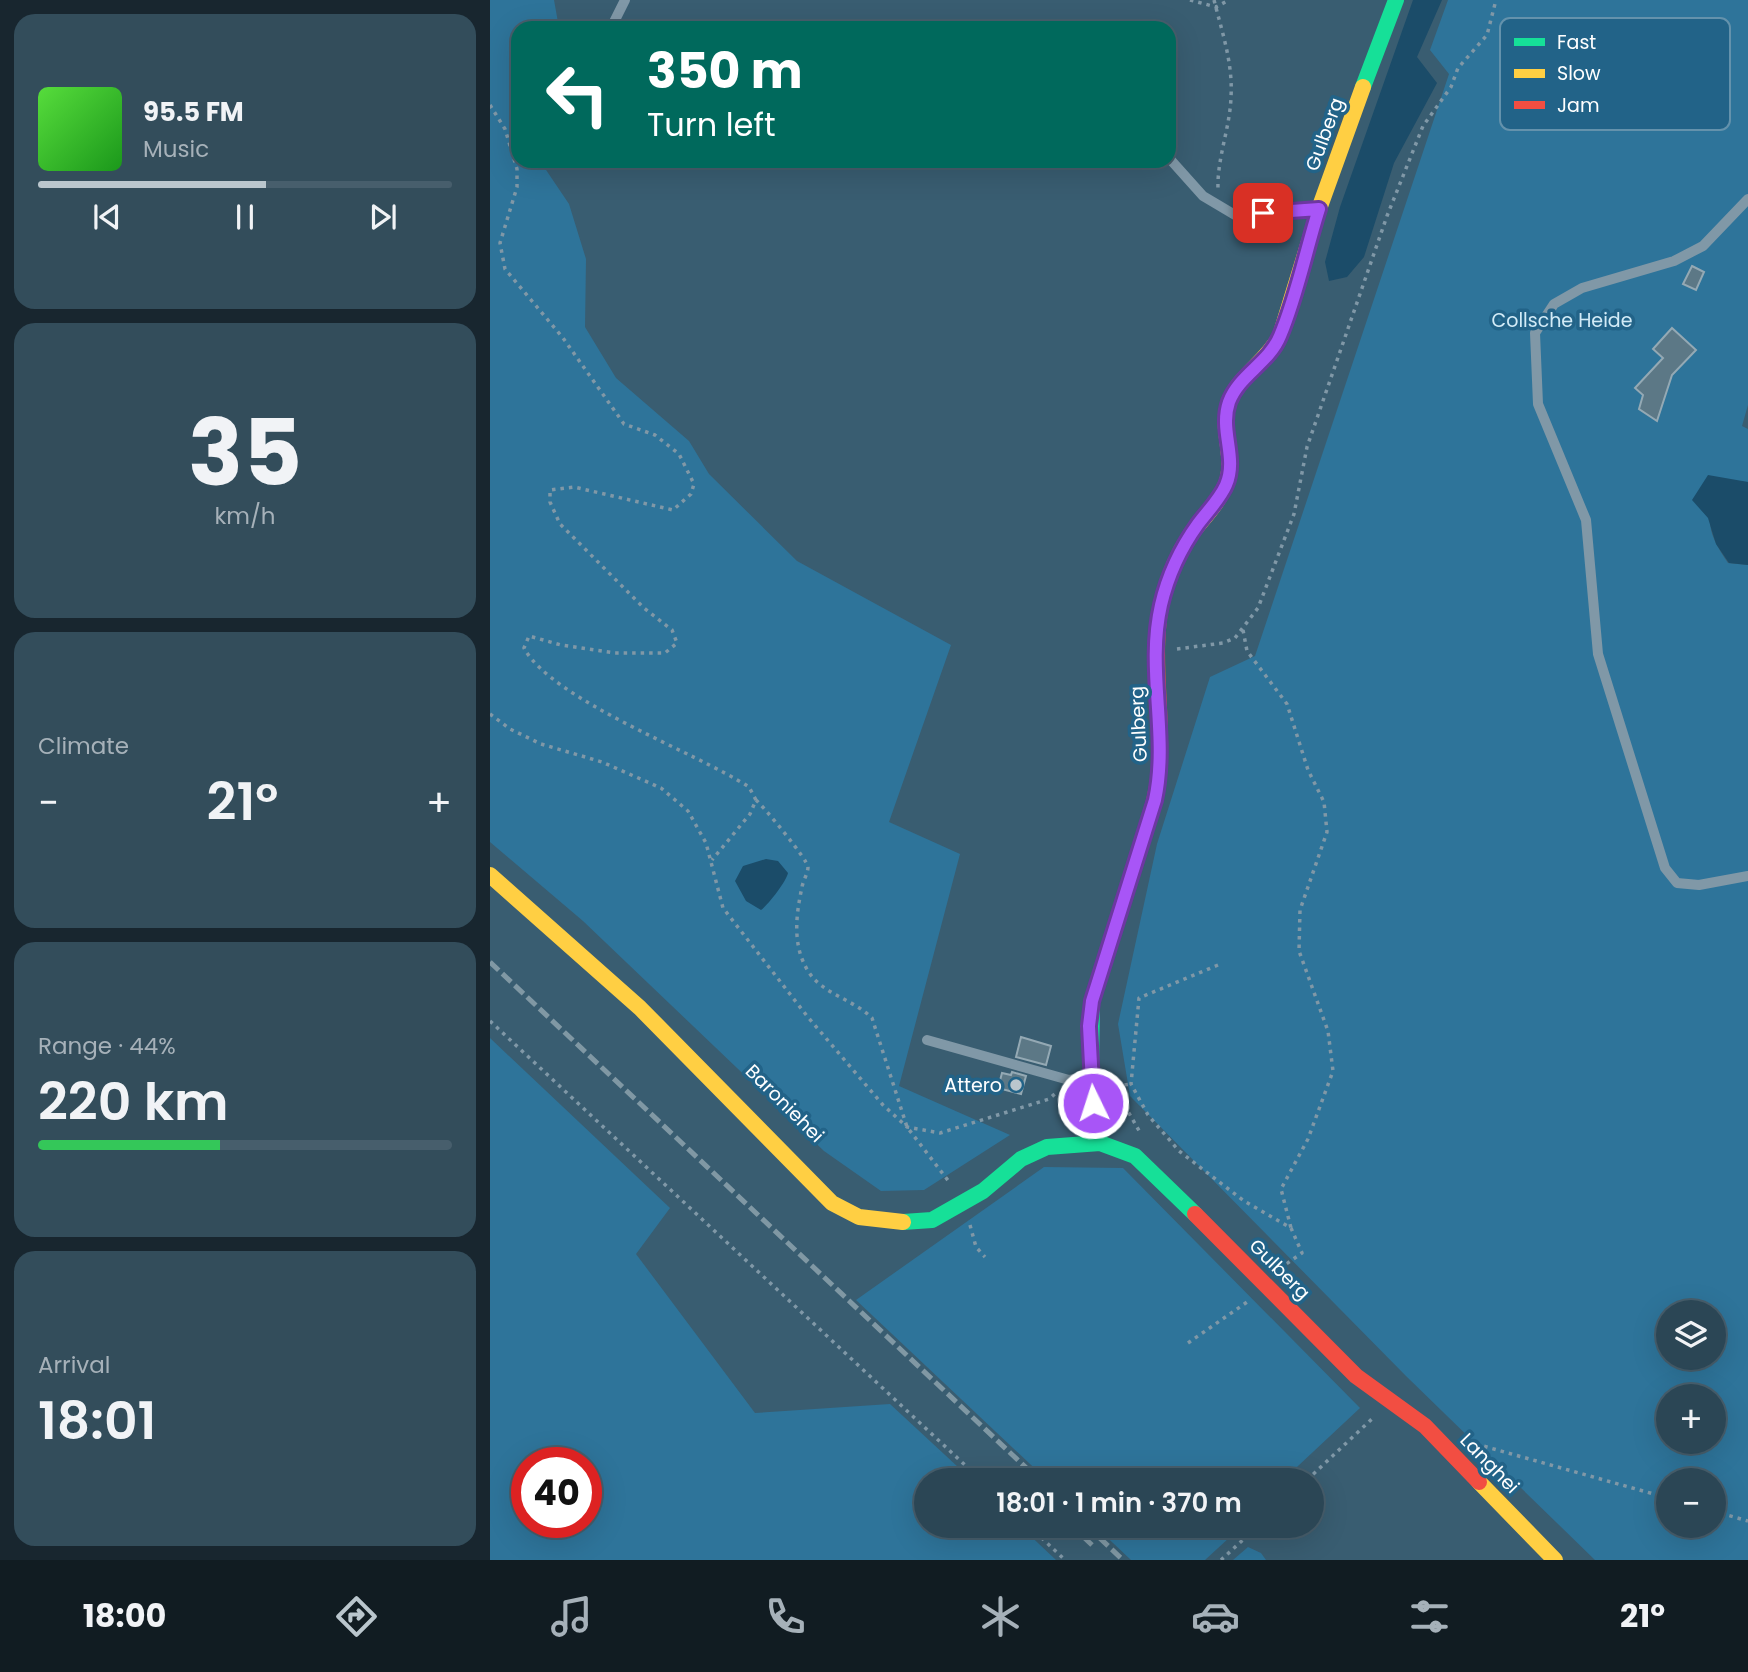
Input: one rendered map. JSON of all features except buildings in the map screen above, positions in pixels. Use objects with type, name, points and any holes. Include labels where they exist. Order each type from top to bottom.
[{"type":"street","name":"Gulberg","points":[[1390,1402],[1356,1376],[1267,1283],[1135,1156],[1100,1143],[1091,1076],[1089,1026],[1092,1001],[1155,800],[1162,768],[1155,654],[1160,607],[1171,570],[1186,541],[1226,487],[1232,460],[1226,432],[1229,403],[1241,380],[1265,359],[1280,337],[1319,209],[1396,0]]},
{"type":"street","name":"Baroniehei","points":[[490,875],[640,1008],[832,1203],[859,1217],[890,1223],[932,1220],[962,1205],[1021,1159],[1047,1147],[1100,1143]]},
{"type":"street","name":"Langhei","points":[[1390,1402],[1425,1426],[1555,1560]]},
{"type":"lane","points":[[614,21],[625,0]]},
{"type":"lane","points":[[1176,166],[1203,196],[1235,215],[1319,209]]},
{"type":"lane","points":[[1748,199],[1703,246],[1674,261],[1582,288],[1554,304],[1535,333],[1538,404],[1586,520],[1598,654],[1665,868],[1677,883],[1699,884],[1748,876]]},
{"type":"lane","points":[[927,1040],[1069,1080],[1091,1076]]},
{"type":"path","points":[[1190,0],[1216,7],[1229,0]]},
{"type":"path","points":[[1214,0],[1230,60],[1231,98],[1218,175],[1219,205]]},
{"type":"path","points":[[1155,654],[1187,646],[1223,643],[1235,638],[1258,608],[1294,514],[1307,447],[1387,216],[1423,126],[1451,87],[1458,68],[1487,35],[1496,0]]},
{"type":"path","points":[[490,105],[505,129],[511,149]]},
{"type":"path","points":[[517,168],[517,187],[500,243],[505,269],[564,338],[624,424],[655,435],[679,454],[694,484],[691,494],[673,510],[574,487],[550,490],[550,502],[560,524],[644,608],[672,630],[677,643],[665,653],[615,653],[561,645],[529,636],[524,648],[533,665],[574,693],[749,787],[779,831],[803,855],[808,867],[795,919],[800,952],[808,972],[822,986],[859,1005],[872,1018],[907,1127]]},
{"type":"path","points":[[1188,1343],[1254,1297],[1276,1272],[1302,1253],[1291,1228],[1281,1189],[1308,1139],[1333,1071],[1328,1031],[1299,951],[1300,910],[1327,832],[1324,802],[1308,770],[1287,704],[1247,651],[1243,629]]},
{"type":"path","points":[[490,713],[510,729],[541,744],[602,762],[661,788],[688,811],[712,860],[723,908],[807,1016],[936,1162],[962,1205],[976,1247],[985,1257]]},
{"type":"path","points":[[712,860],[750,814],[756,800]]},
{"type":"path","points":[[1218,965],[1139,998],[1131,1084],[1148,1115],[1180,1151],[1244,1201],[1291,1228]]},
{"type":"path","points":[[490,1021],[968,1468]]},
{"type":"path","points":[[907,1127],[940,1133],[1049,1099],[1069,1080]]},
{"type":"path","points":[[1320,1468],[1390,1402]]},
{"type":"path","points":[[1464,1440],[1656,1495]]},
{"type":"path","points":[[1726,1515],[1748,1521]]},
{"type":"path","points":[[1042,1538],[1065,1560]]},
{"type":"path","points":[[1221,1560],[1245,1538]]},
{"type":"green space","points":[[490,0],[554,0],[558,21],[511,21],[511,168],[545,168],[569,204],[586,259],[585,327],[616,378],[689,441],[709,474],[797,561],[951,645],[889,822],[960,854],[899,1086],[1010,1135],[924,1190],[881,1191],[824,1151],[583,921],[490,842]]},
{"type":"green space","name":"Collsche Heide","points":[[1448,0],[1748,0],[1748,405],[1742,426],[1748,429],[1748,482],[1723,480],[1710,522],[1714,540],[1728,563],[1748,565],[1748,1560],[1595,1560],[1406,1376],[1130,1096],[1118,1024],[1157,844],[1210,677],[1255,656],[1449,74],[1430,50]]},
{"type":"green space","points":[[490,1038],[670,1208],[636,1254],[755,1413],[890,1404],[959,1468],[914,1468],[914,1538],[1033,1538],[1056,1560],[490,1560]]},
{"type":"green space","points":[[1044,1167],[1123,1168],[1360,1408],[1296,1468],[1034,1468],[856,1300]]},
{"type":"green space","points":[[1108,1538],[1229,1538],[1205,1560],[1131,1560]]},
{"type":"green space","points":[[1248,1547],[1261,1553],[1266,1560],[1233,1560]]},
{"type":"shaded area","points":[[1413,0],[1442,0],[1417,57],[1437,83],[1394,163],[1364,257],[1347,277],[1329,281],[1325,262],[1340,207]]},
{"type":"shaded area","points":[[1708,475],[1748,482],[1748,565],[1729,563],[1716,544],[1708,518],[1692,500]]},
{"type":"shaded area","points":[[766,859],[778,861],[788,873],[761,910],[746,901],[735,881],[743,866]]},
{"type":"railway","points":[[490,962],[1026,1468]]},
{"type":"railway","points":[[1085,1538],[1092,1545]]},
{"type":"railway","points":[[1100,1538],[1123,1560]]},
{"type":"traffic: fast","points":[[1363,87],[1396,0]]},
{"type":"traffic: fast","points":[[1100,1143],[1091,1072],[1092,1001],[1151,812]]},
{"type":"traffic: fast","points":[[903,1222],[932,1220],[983,1191],[1021,1159],[1047,1147],[1100,1143],[1135,1156],[1195,1214]]},
{"type":"traffic: slow","points":[[1163,596],[1181,551],[1219,499],[1226,484],[1229,474],[1226,424],[1228,404],[1238,386],[1280,336],[1319,209],[1363,87]]},
{"type":"traffic: slow","points":[[490,875],[640,1008],[832,1203],[859,1217],[903,1222]]},
{"type":"traffic: slow","points":[[1479,1482],[1555,1560]]},
{"type":"traffic: jam","points":[[1151,812],[1160,759],[1157,650],[1163,596]]},
{"type":"traffic: jam","points":[[1195,1214],[1356,1376],[1425,1426],[1479,1482]]},
{"type":"place","name":"Attero","points":[[1016,1085]]},
{"type":"route","points":[[1093,1103],[1089,1026],[1092,1001],[1155,800],[1162,768],[1155,654],[1160,607],[1171,570],[1186,541],[1226,487],[1232,460],[1226,432],[1229,403],[1241,380],[1265,359],[1280,337],[1319,209],[1263,213]]}]
